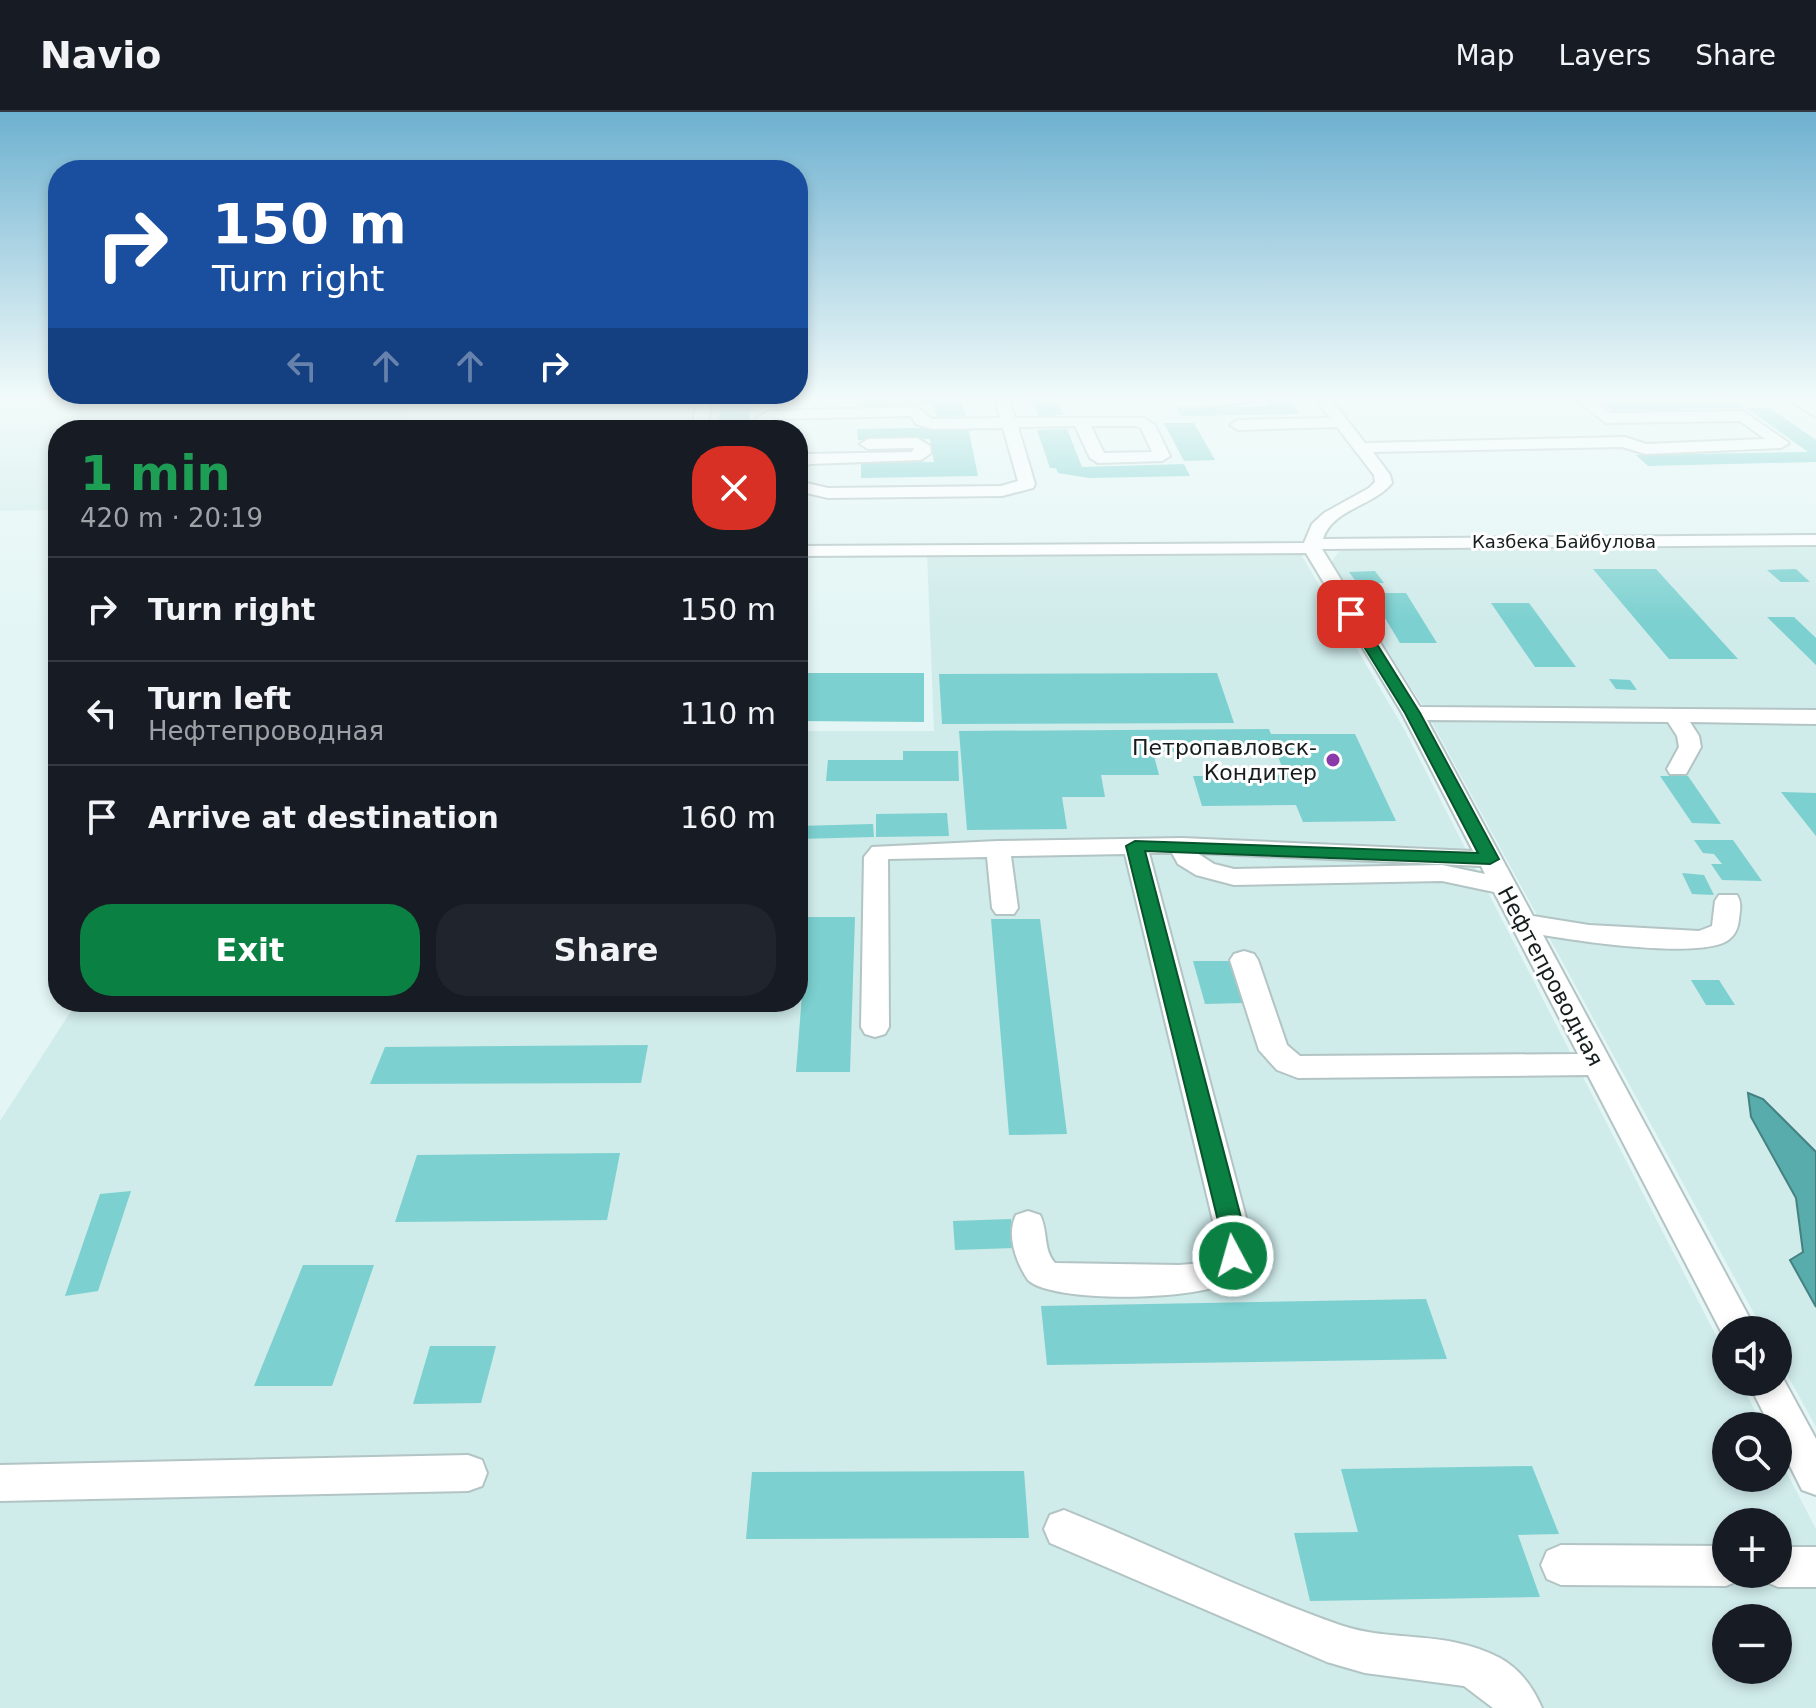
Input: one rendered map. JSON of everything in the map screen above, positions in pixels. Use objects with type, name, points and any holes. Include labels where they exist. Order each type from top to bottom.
[{"type":"street","points":[[808,488],[828,493],[1002,491],[1027,484],[1024,473]]},
{"type":"street","points":[[1312,546],[1313,534],[1324,520],[1377,490],[1384,483],[1381,473]]},
{"type":"street","name":"Казбека Байбулова","points":[[808,551],[1816,540]]},
{"type":"street","name":"Нефтепроводная","points":[[1312,546],[1413,713],[1731,1316]]},
{"type":"street","points":[[1413,713],[1816,717]]},
{"type":"street","points":[[1674,715],[1691,740],[1692,749],[1678,769]]},
{"type":"street","points":[[875,1027],[876,857],[890,849],[1182,845],[1490,859]]},
{"type":"street","points":[[1182,845],[1187,859],[1205,870],[1234,877],[1442,873],[1504,886]]},
{"type":"street","points":[[1028,1224],[1037,1267],[1044,1274],[1066,1280],[1199,1278],[1220,1270],[1233,1256],[1232,1229],[1135,846]]},
{"type":"street","points":[[998,848],[1005,908]]},
{"type":"street","points":[[1524,923],[1589,934],[1699,940],[1716,936],[1725,929],[1728,901]]},
{"type":"street","points":[[1244,960],[1274,1050],[1287,1063],[1298,1067],[1598,1064]]},
{"type":"street","points":[[1773,1396],[1816,1477]]},
{"type":"street","points":[[0,1483],[468,1473]]},
{"type":"street","points":[[1064,1529],[1342,1647],[1372,1655],[1466,1664],[1494,1679],[1520,1708]]},
{"type":"street","points":[[1561,1565],[1712,1566]]},
{"type":"street","points":[[1792,1567],[1816,1567]]},
{"type":"shaded area","points":[[0,473],[48,473],[48,510],[0,511]]},
{"type":"shaded area","points":[[1296,546],[1404,729],[1712,1328],[1712,1396],[1747,1396],[1756,1412],[1712,1412],[1712,1492],[1792,1492],[1792,1483],[1816,1529],[1816,1708],[0,1708],[0,1121],[71,1012],[808,1012],[808,731],[934,731],[927,552]]},
{"type":"shaded area","points":[[1816,547],[1816,1427],[1792,1383],[1792,1316],[1755,1316],[1423,706],[1331,563],[1340,550]]},
{"type":"water","points":[[1748,1093],[1763,1099],[1816,1152],[1816,1307],[1790,1260],[1803,1252],[1796,1198],[1751,1117]]},
{"type":"building","points":[[861,473],[977,473],[978,476],[861,478]]},
{"type":"building","points":[[1061,473],[1189,473],[1190,476],[1089,478]]},
{"type":"building","points":[[1593,569],[1656,569],[1738,659],[1669,659]]},
{"type":"building","points":[[1796,569],[1810,582],[1781,582],[1767,570]]},
{"type":"building","points":[[1375,571],[1384,583],[1358,584],[1349,572]]},
{"type":"building","points":[[1370,593],[1406,593],[1437,643],[1400,643]]},
{"type":"building","points":[[1491,603],[1529,603],[1576,667],[1535,667]]},
{"type":"building","points":[[1767,617],[1794,617],[1816,638],[1816,665]]},
{"type":"building","points":[[808,673],[924,673],[924,722],[808,721]]},
{"type":"building","points":[[1217,673],[1234,723],[942,724],[939,674]]},
{"type":"building","points":[[1609,679],[1630,680],[1637,690],[1616,689]]},
{"type":"building","points":[[1269,729],[1271,734],[1355,734],[1396,821],[1303,822],[1296,805],[1202,806],[1193,776],[1285,775],[1276,751],[1153,752],[1159,775],[1101,775],[1105,797],[1062,797],[1067,829],[967,830],[959,731]]},
{"type":"building","points":[[903,751],[958,751],[959,781],[826,781],[828,760],[903,760]]},
{"type":"building","points":[[1660,776],[1688,776],[1721,824],[1692,823]]},
{"type":"building","points":[[1781,792],[1816,793],[1816,836]]},
{"type":"building","points":[[947,813],[949,836],[876,837],[876,814]]},
{"type":"building","points":[[873,824],[874,837],[808,839],[808,826]]},
{"type":"building","points":[[1694,840],[1733,840],[1762,881],[1722,880],[1711,864],[1722,864],[1714,854],[1703,853]]},
{"type":"building","points":[[1682,873],[1704,875],[1714,895],[1692,894]]},
{"type":"building","points":[[808,917],[855,917],[850,1072],[796,1072],[801,1012],[808,1012]]},
{"type":"building","points":[[991,919],[1040,919],[1067,1134],[1009,1135]]},
{"type":"building","points":[[1193,961],[1232,961],[1245,1003],[1205,1004]]},
{"type":"building","points":[[1691,980],[1719,980],[1735,1005],[1706,1005]]},
{"type":"building","points":[[648,1045],[641,1083],[370,1084],[385,1047]]},
{"type":"building","points":[[620,1153],[607,1220],[395,1222],[417,1155]]},
{"type":"building","points":[[131,1191],[98,1291],[65,1296],[100,1194]]},
{"type":"building","points":[[1011,1219],[1014,1248],[955,1250],[953,1221]]},
{"type":"building","points":[[303,1265],[374,1265],[332,1386],[254,1386]]},
{"type":"building","points":[[1426,1299],[1447,1359],[1047,1365],[1041,1306]]},
{"type":"building","points":[[430,1346],[496,1346],[481,1403],[413,1404]]},
{"type":"building","points":[[1532,1466],[1559,1534],[1518,1535],[1540,1597],[1310,1601],[1294,1533],[1358,1532],[1341,1469]]},
{"type":"building","points":[[1024,1471],[1029,1538],[746,1539],[752,1472]]},
{"type":"place","name":"Петропавловск- Кондитер","points":[[1333,760]]},
{"type":"route","points":[[1233,1256],[1232,1229],[1135,846],[1238,847],[1490,859],[1413,713],[1351,614]]}]
